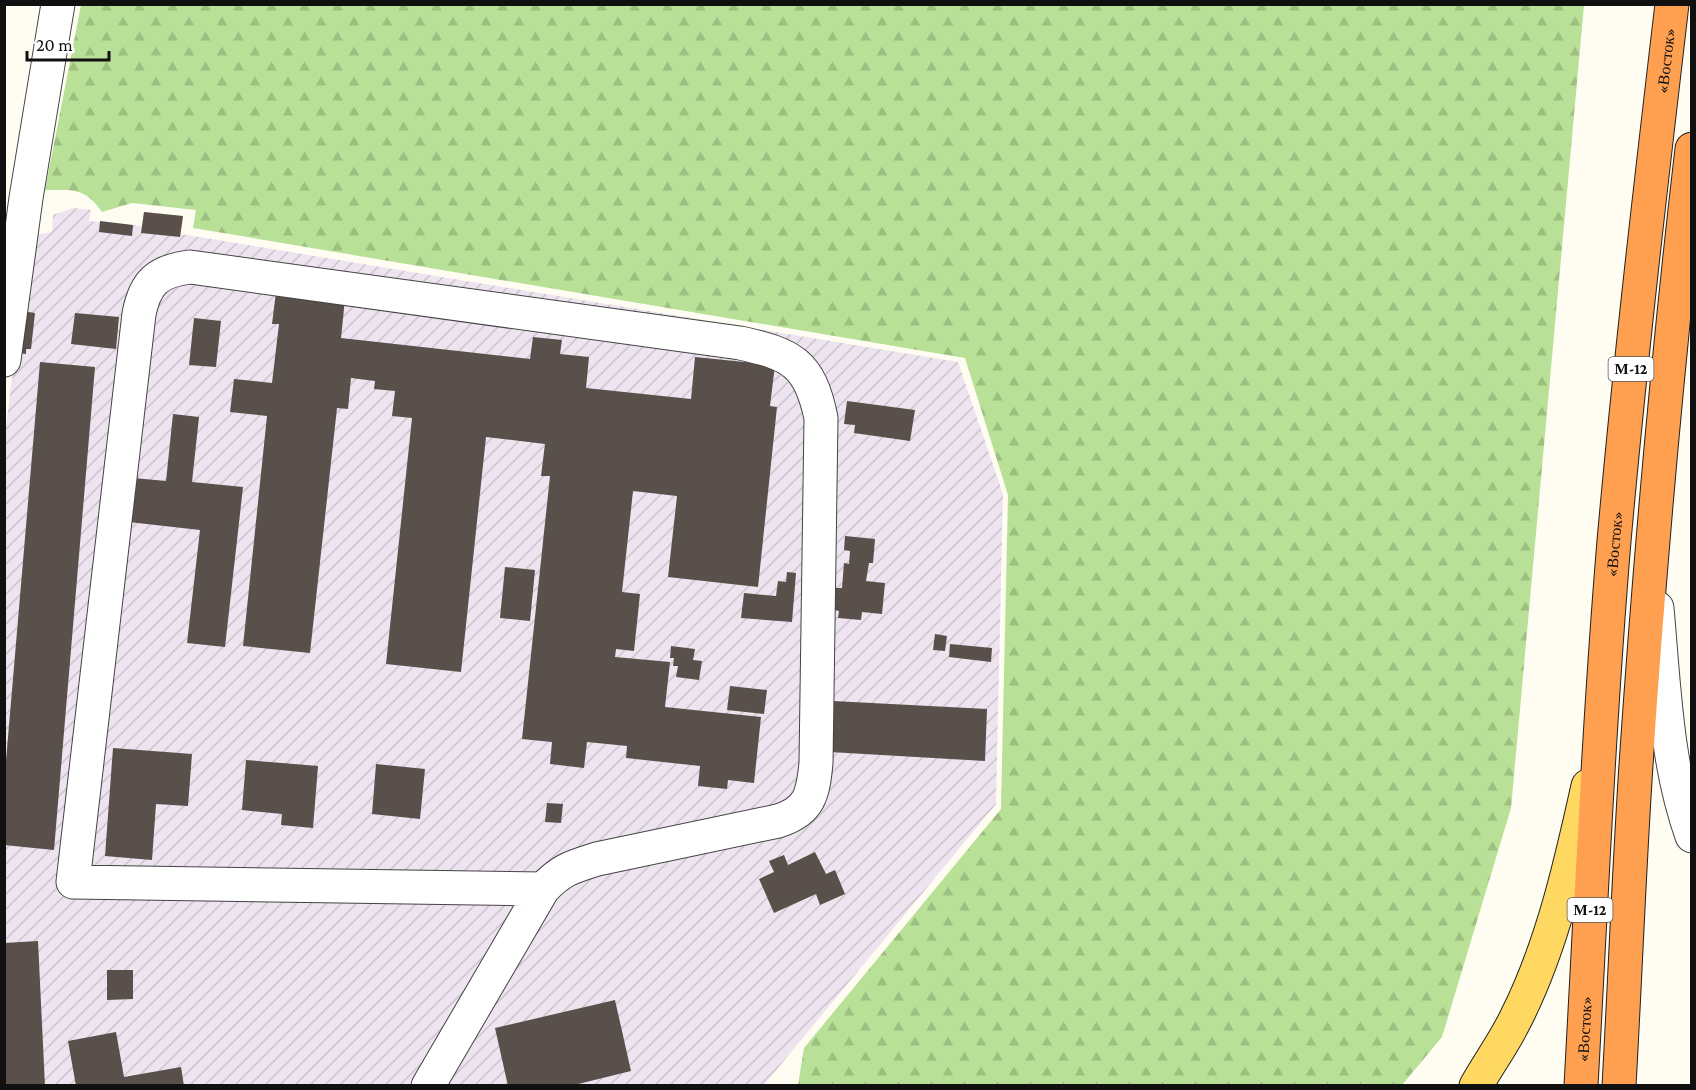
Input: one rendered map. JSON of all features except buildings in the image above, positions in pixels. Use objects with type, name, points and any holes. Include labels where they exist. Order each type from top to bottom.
[{"type":"highway","name":"«Восток»","points":[[1581,1086],[1599,735],[1614,540],[1640,282],[1672,4]]},
{"type":"highway","name":"М-12","points":[[1619,1086],[1636,768],[1651,547],[1678,267],[1692,149]]},
{"type":"main road","points":[[1476,1086],[1516,1018],[1546,947],[1579,825],[1599,735]]},
{"type":"street","points":[[4,360],[26,198],[58,4]]},
{"type":"street","points":[[428,1086],[543,889],[557,874],[597,859],[792,817],[809,799],[814,785],[816,763],[821,418],[818,400],[802,369],[790,359],[774,351],[740,344],[190,267],[175,269],[162,275],[150,284],[143,296],[139,314],[73,882],[543,889]]},
{"type":"street","points":[[1651,547],[1668,732],[1685,817],[1692,836]]},
{"type":"shaded area","points":[[73,208],[91,210],[89,221],[142,226],[144,212],[183,216],[181,234],[958,362],[1003,494],[996,804],[764,1085],[5,1086],[4,444],[29,236],[52,232],[53,215]]},
{"type":"green space","points":[[81,5],[1584,5],[1511,808],[1442,1037],[1402,1085],[798,1085],[804,1048],[1001,809],[1008,495],[965,358],[193,228],[196,210],[132,203],[102,212],[84,194],[63,190],[45,190]]}]
